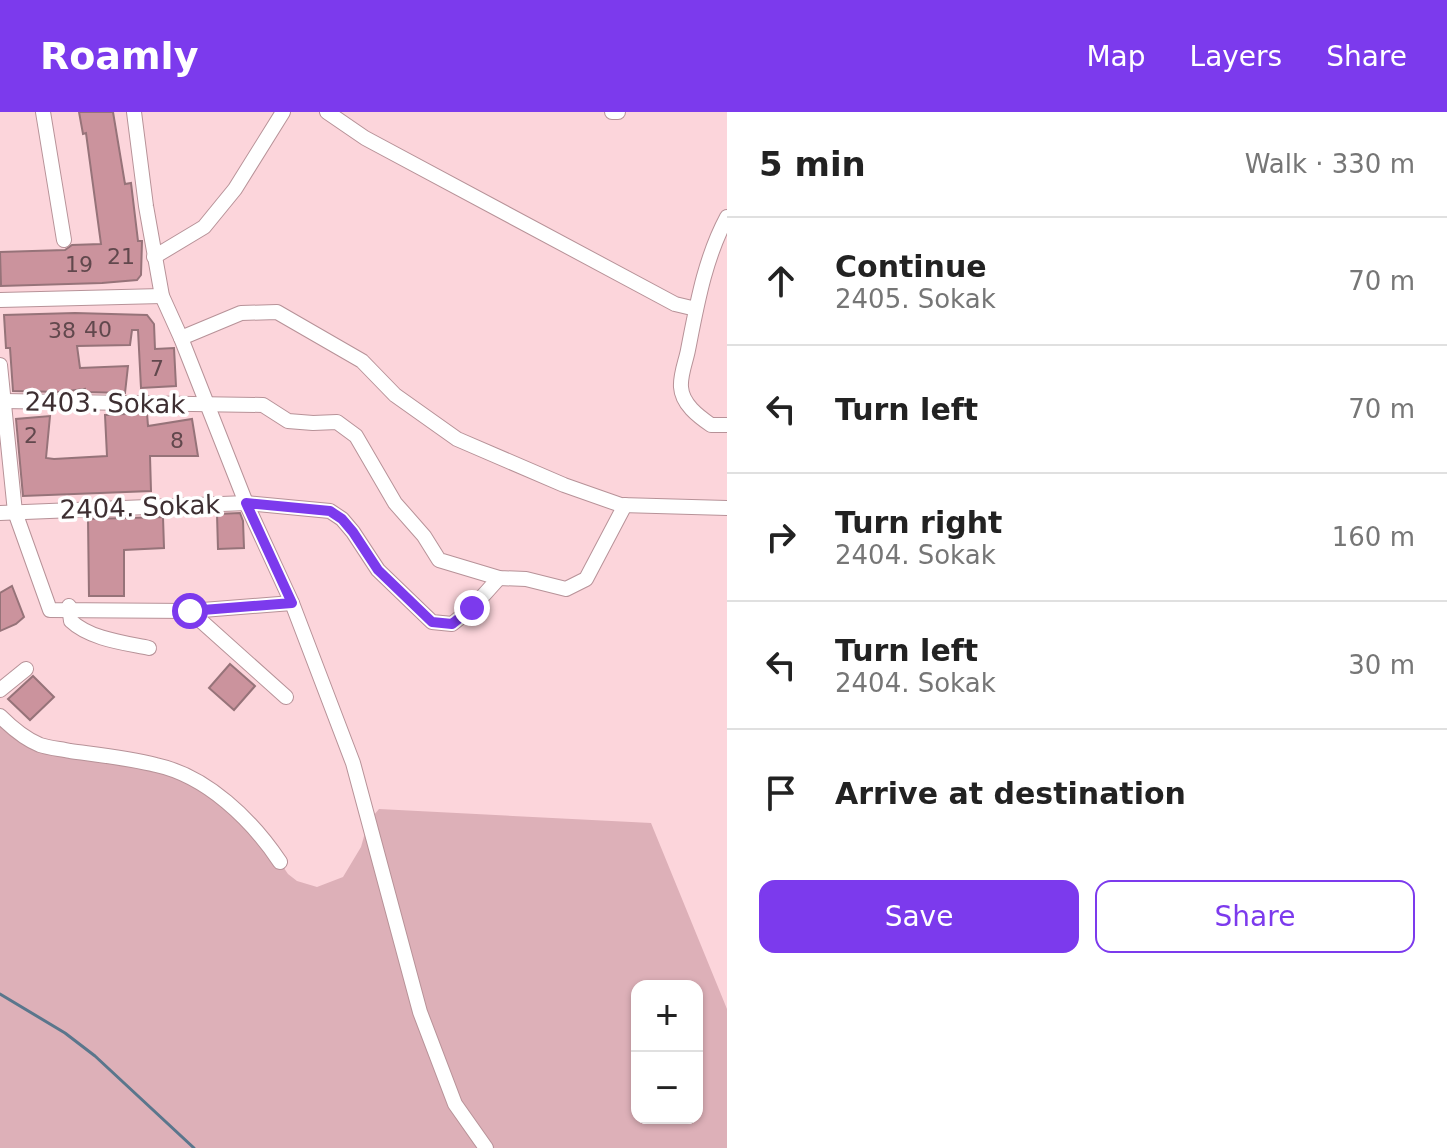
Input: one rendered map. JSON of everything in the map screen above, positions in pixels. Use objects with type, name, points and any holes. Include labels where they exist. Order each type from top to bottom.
[{"type":"street","points":[[43,112],[64,240]]},
{"type":"street","points":[[134,112],[162,296],[246,503],[292,603],[353,763],[420,1012],[455,1104],[486,1148]]},
{"type":"street","points":[[154,257],[204,227],[235,189],[283,112]]},
{"type":"street","points":[[327,112],[365,138],[675,304],[696,309]]},
{"type":"street","points":[[727,217],[714,242],[696,309],[681,387],[686,403],[698,415],[711,425],[727,425]]},
{"type":"street","points":[[0,300],[162,296]]},
{"type":"street","points":[[181,338],[241,313],[277,312],[362,361],[395,395],[457,439],[564,485],[625,505],[727,508]]},
{"type":"street","points":[[0,365],[8,512],[50,610],[190,611],[292,603]]},
{"type":"street","name":"2403. Sokak","points":[[3,401],[263,405],[288,421],[337,422],[356,436],[395,503],[424,536],[439,560],[499,578],[526,579],[566,589],[586,579],[625,505]]},
{"type":"street","name":"2404. Sokak","points":[[8,512],[246,503],[330,511],[347,525],[378,570],[432,622],[452,624],[472,608],[499,578]]},
{"type":"street","points":[[69,606],[71,621],[82,630],[121,643],[149,648]]},
{"type":"street","points":[[190,611],[286,697]]},
{"type":"street","points":[[0,690],[26,669]]},
{"type":"street","points":[[0,716],[21,734],[41,745],[177,771],[229,805],[255,830],[280,862]]},
{"type":"shaded area","points":[[0,716],[21,734],[157,765],[208,789],[269,846],[288,874],[297,881],[317,887],[343,877],[361,847],[368,822],[379,809],[651,823],[727,1009],[727,1148],[0,1148]]},
{"type":"building","points":[[79,112],[113,112],[125,184],[131,183],[138,241],[142,241],[141,275],[137,280],[102,283],[1,286],[0,252],[65,250],[72,245],[101,244],[86,133],[83,134]]},
{"type":"building","points":[[4,315],[147,315],[154,324],[155,349],[174,348],[176,386],[141,388],[138,330],[132,330],[130,345],[77,346],[80,368],[128,366],[125,393],[85,392],[85,389],[13,391]]},
{"type":"building","points":[[147,413],[148,426],[192,419],[198,456],[150,456],[151,491],[23,496],[16,419],[50,416],[46,458],[54,459],[107,456],[105,415]]},
{"type":"building","points":[[240,513],[244,548],[218,549],[217,514]]},
{"type":"building","points":[[163,517],[164,548],[124,550],[124,596],[89,596],[88,519]]},
{"type":"building","points":[[12,586],[24,617],[0,631],[0,593]]},
{"type":"building","points":[[230,664],[255,686],[234,710],[209,688]]},
{"type":"building","points":[[33,676],[54,697],[30,720],[8,699]]},
{"type":"waterway","points":[[0,994],[65,1033],[95,1056],[194,1148]]},
{"type":"route","points":[[190,611],[292,603],[246,503],[330,511],[353,532],[378,570],[432,622],[452,624],[472,608]]}]
